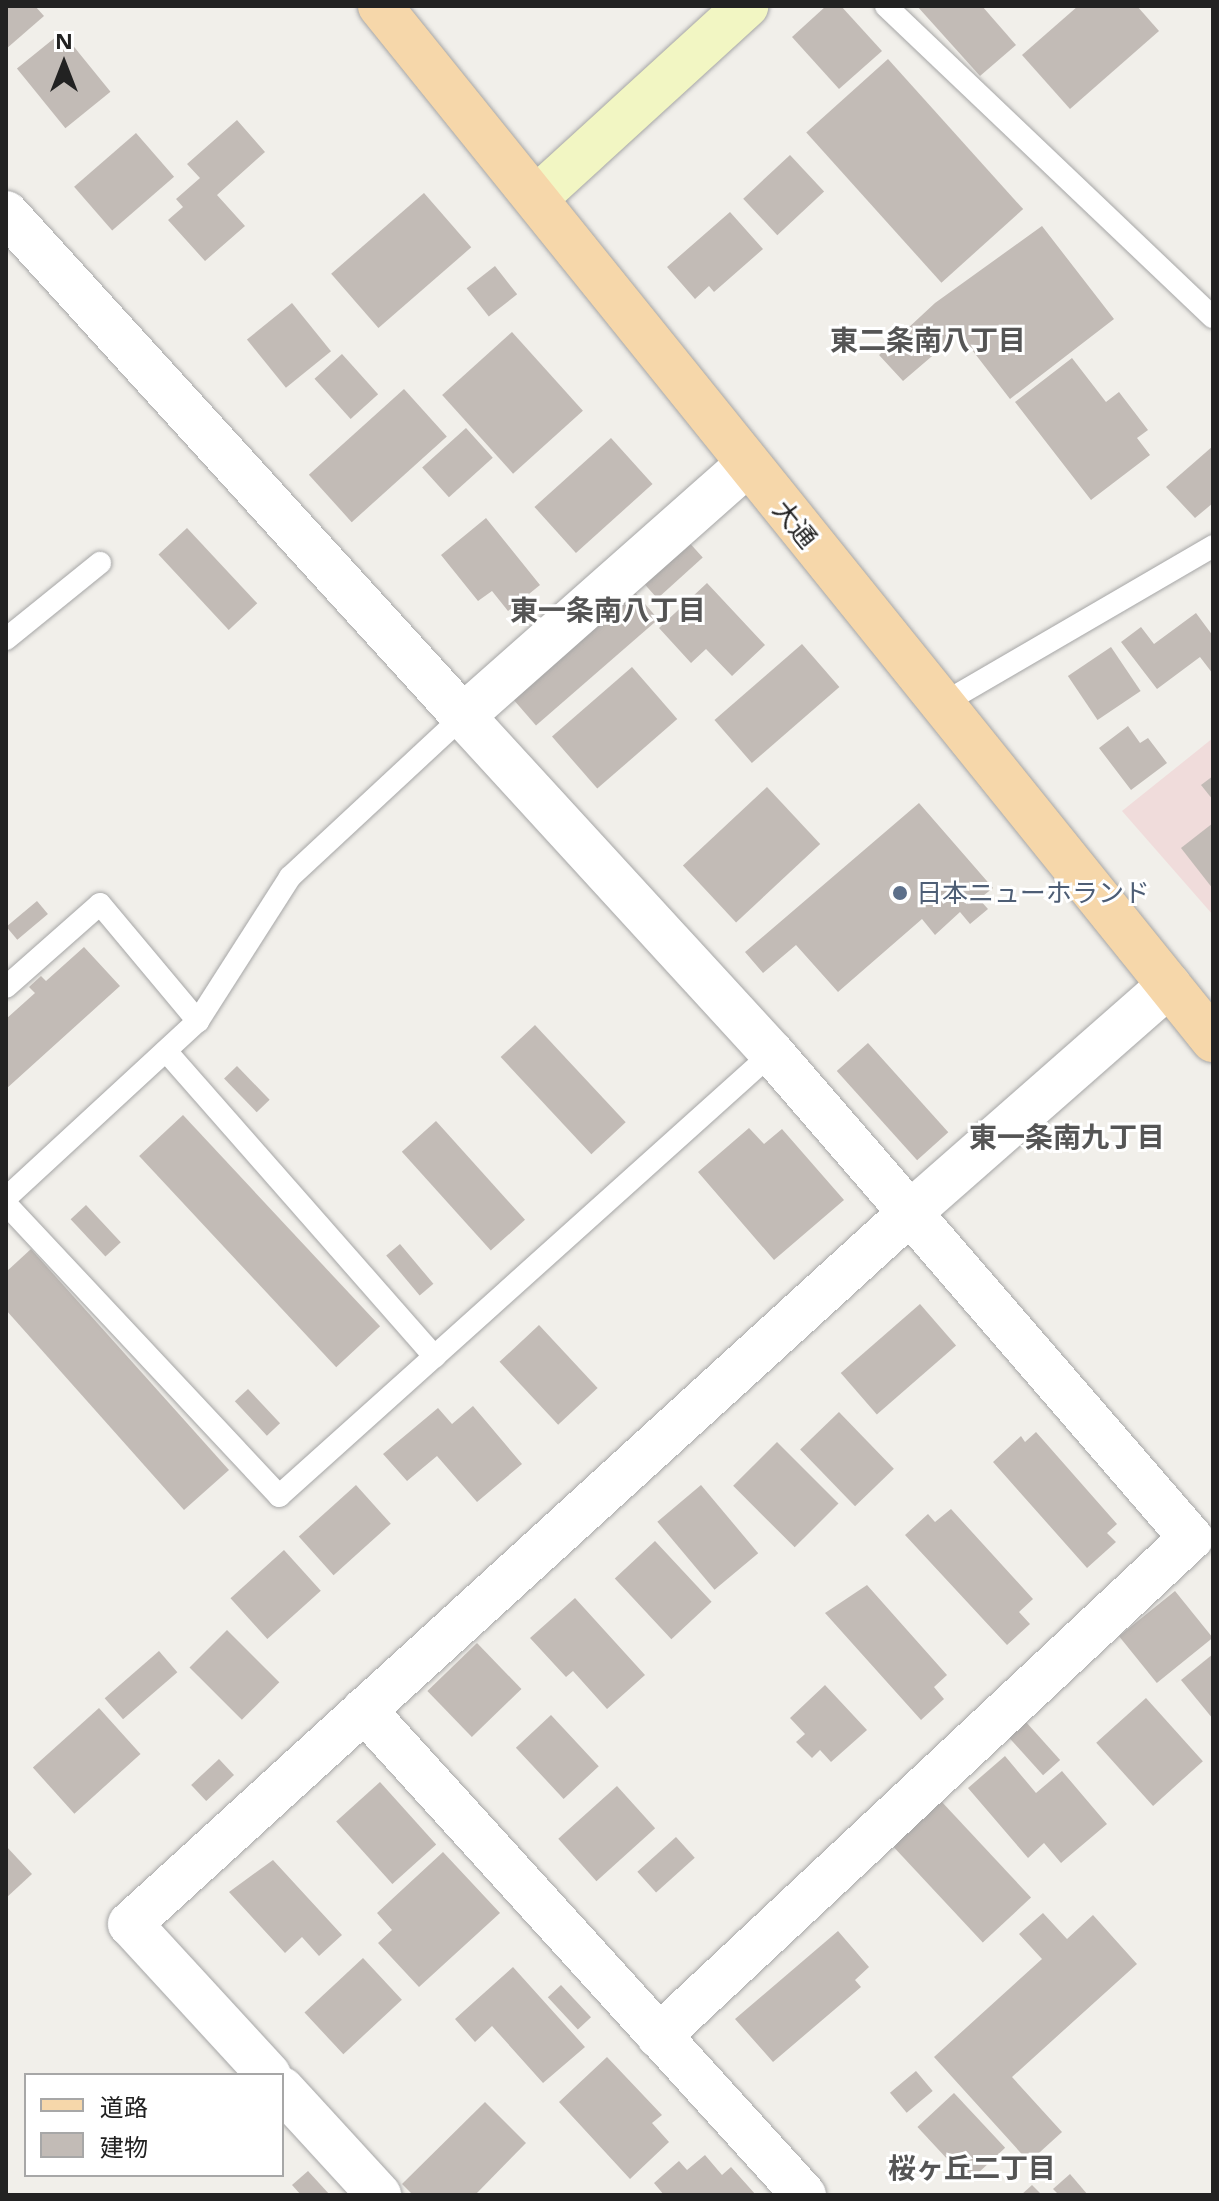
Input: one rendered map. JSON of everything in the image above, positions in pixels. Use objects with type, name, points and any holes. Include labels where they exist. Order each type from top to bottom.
[{"type":"main road","name":"大通","points":[[380,6],[1213,1040]]},
{"type":"street","points":[[536,198],[746,6]]},
{"type":"street","points":[[6,213],[772,1053],[912,1211],[1191,1538],[659,2036]]},
{"type":"street","points":[[463,716],[747,465]]},
{"type":"street","points":[[267,2073],[130,1924],[912,1211],[1169,985]]},
{"type":"street","points":[[364,1710],[804,2195]]},
{"type":"street","points":[[284,2091],[379,2195]]},
{"type":"lane","points":[[886,6],[1213,317]]},
{"type":"lane","points":[[942,704],[1213,546]]},
{"type":"lane","points":[[6,639],[100,563]]},
{"type":"lane","points":[[6,1198],[198,1021],[290,877],[463,716]]},
{"type":"lane","points":[[6,987],[100,904],[198,1021]]},
{"type":"lane","points":[[166,1051],[435,1357]]},
{"type":"lane","points":[[6,1204],[279,1496],[772,1053]]},
{"type":"shaded area","points":[[1213,738],[1213,915],[1122,811]]},
{"type":"building","points":[[6,6],[35,6],[44,16],[6,49]]},
{"type":"building","points":[[826,6],[841,6],[882,51],[839,89],[792,37]]},
{"type":"building","points":[[917,6],[982,6],[1016,45],[980,76]]},
{"type":"building","points":[[1078,6],[1137,6],[1159,31],[1070,109],[1022,55]]},
{"type":"building","points":[[62,32],[110,92],[65,128],[17,69]]},
{"type":"building","points":[[888,59],[1023,209],[941,283],[806,133]]},
{"type":"building","points":[[237,120],[265,152],[217,195],[245,226],[205,261],[168,220],[183,207],[176,199],[200,178],[187,164]]},
{"type":"building","points":[[136,133],[174,177],[112,231],[74,187]]},
{"type":"building","points":[[790,155],[824,192],[777,235],[743,199]]},
{"type":"building","points":[[424,193],[471,247],[378,328],[331,274]]},
{"type":"building","points":[[730,212],[763,249],[714,292],[709,286],[695,299],[667,267]]},
{"type":"building","points":[[1042,226],[1114,319],[1010,399],[959,333],[903,381],[879,355],[935,303]]},
{"type":"building","points":[[495,266],[517,294],[489,317],[467,288]]},
{"type":"building","points":[[292,303],[331,351],[286,388],[247,340]]},
{"type":"building","points":[[512,332],[583,411],[513,474],[442,395]]},
{"type":"building","points":[[342,354],[378,394],[351,419],[315,379]]},
{"type":"building","points":[[1072,358],[1106,402],[1119,392],[1148,430],[1137,438],[1150,455],[1091,500],[1015,402]]},
{"type":"building","points":[[404,389],[447,437],[352,522],[309,475]]},
{"type":"building","points":[[466,428],[493,458],[449,497],[422,467]]},
{"type":"building","points":[[611,438],[652,484],[576,553],[534,507]]},
{"type":"building","points":[[1213,446],[1213,503],[1195,518],[1166,487]]},
{"type":"building","points":[[486,518],[540,585],[508,611],[492,591],[478,601],[441,555]]},
{"type":"building","points":[[187,528],[257,603],[229,630],[158,555]]},
{"type":"building","points":[[686,539],[703,558],[657,598],[641,580]]},
{"type":"building","points":[[707,583],[765,645],[732,676],[706,649],[691,663],[659,628]]},
{"type":"building","points":[[632,589],[658,619],[536,725],[510,695]]},
{"type":"building","points":[[1196,613],[1213,636],[1213,674],[1200,657],[1157,689],[1121,642],[1141,627],[1154,644]]},
{"type":"building","points":[[802,644],[839,687],[752,763],[714,720]]},
{"type":"building","points":[[1111,647],[1141,691],[1098,720],[1068,676]]},
{"type":"building","points":[[632,667],[677,719],[597,789],[552,737]]},
{"type":"building","points":[[1128,726],[1140,743],[1148,738],[1167,763],[1131,790],[1099,748]]},
{"type":"building","points":[[1213,776],[1213,800],[1201,785]]},
{"type":"building","points":[[767,787],[820,844],[736,922],[683,865]]},
{"type":"building","name":"日本ニューホランド","points":[[919,803],[993,888],[979,899],[988,909],[970,924],[960,912],[935,935],[922,919],[838,992],[796,945],[763,973],[745,952]]},
{"type":"building","points":[[1213,823],[1213,889],[1181,848]]},
{"type":"building","points":[[37,901],[48,914],[17,940],[6,927]]},
{"type":"building","points":[[84,947],[120,986],[6,1089],[6,1019],[35,993],[29,987],[41,976],[46,981]]},
{"type":"building","points":[[535,1025],[626,1122],[591,1154],[501,1057]]},
{"type":"building","points":[[868,1043],[948,1132],[917,1160],[837,1071]]},
{"type":"building","points":[[237,1066],[270,1100],[257,1112],[224,1079]]},
{"type":"building","points":[[183,1115],[380,1326],[336,1367],[139,1156]]},
{"type":"building","points":[[436,1121],[525,1220],[491,1251],[402,1152]]},
{"type":"building","points":[[749,1128],[764,1144],[782,1129],[844,1200],[774,1260],[698,1172]]},
{"type":"building","points":[[86,1205],[121,1242],[105,1257],[71,1219]]},
{"type":"building","points":[[400,1244],[433,1284],[420,1295],[386,1256]]},
{"type":"building","points":[[31,1249],[229,1470],[184,1510],[6,1310],[6,1272]]},
{"type":"building","points":[[920,1304],[956,1346],[877,1414],[841,1373]]},
{"type":"building","points":[[539,1325],[598,1388],[558,1425],[500,1362]]},
{"type":"building","points":[[248,1389],[280,1423],[267,1436],[235,1401]]},
{"type":"building","points":[[473,1406],[522,1464],[477,1502],[437,1456],[407,1481],[383,1454],[438,1408],[452,1424]]},
{"type":"building","points":[[839,1412],[894,1469],[855,1506],[800,1450]]},
{"type":"building","points":[[1036,1432],[1117,1524],[1107,1533],[1116,1542],[1087,1568],[993,1462],[1021,1436],[1025,1442]]},
{"type":"building","points":[[777,1442],[839,1504],[795,1547],[733,1486]]},
{"type":"building","points":[[356,1485],[391,1524],[334,1575],[299,1537]]},
{"type":"building","points":[[701,1485],[758,1553],[715,1590],[657,1522]]},
{"type":"building","points":[[951,1509],[1033,1599],[1019,1612],[1030,1624],[1007,1645],[905,1535],[928,1514],[935,1522]]},
{"type":"building","points":[[655,1541],[712,1602],[671,1639],[615,1579]]},
{"type":"building","points":[[284,1550],[321,1591],[267,1639],[230,1598]]},
{"type":"building","points":[[867,1585],[947,1675],[934,1687],[944,1699],[921,1720],[825,1613]]},
{"type":"building","points":[[1175,1591],[1213,1638],[1157,1683],[1119,1636]]},
{"type":"building","points":[[575,1598],[645,1675],[607,1709],[573,1671],[566,1677],[530,1638]]},
{"type":"building","points":[[227,1630],[279,1682],[242,1720],[190,1667]]},
{"type":"building","points":[[477,1643],[521,1689],[472,1737],[427,1691]]},
{"type":"building","points":[[159,1651],[177,1672],[123,1719],[105,1698]]},
{"type":"building","points":[[1213,1654],[1213,1719],[1181,1680]]},
{"type":"building","points":[[825,1685],[867,1730],[831,1762],[820,1750],[812,1758],[796,1742],[805,1734],[790,1718]]},
{"type":"building","points":[[1146,1698],[1203,1761],[1153,1806],[1096,1743]]},
{"type":"building","points":[[99,1708],[140,1754],[74,1814],[33,1768]]},
{"type":"building","points":[[551,1715],[599,1766],[564,1799],[516,1748]]},
{"type":"building","points":[[1026,1722],[1060,1760],[1043,1775],[1009,1737]]},
{"type":"building","points":[[1005,1756],[1036,1793],[1062,1771],[1107,1824],[1061,1863],[1044,1843],[1028,1858],[968,1788]]},
{"type":"building","points":[[219,1759],[234,1775],[206,1801],[191,1785]]},
{"type":"building","points":[[380,1782],[436,1844],[392,1884],[336,1821]]},
{"type":"building","points":[[617,1786],[655,1828],[596,1881],[558,1839]]},
{"type":"building","points":[[941,1801],[1031,1898],[983,1943],[893,1846]]},
{"type":"building","points":[[676,1837],[695,1858],[656,1893],[637,1872]]},
{"type":"building","points":[[6,1846],[32,1874],[6,1898]]},
{"type":"building","points":[[443,1852],[500,1913],[419,1987],[378,1943],[392,1930],[377,1913]]},
{"type":"building","points":[[273,1860],[342,1935],[319,1956],[302,1937],[285,1953],[229,1892]]},
{"type":"building","points":[[1043,1913],[1067,1939],[1093,1915],[1137,1964],[1012,2077],[1062,2132],[1029,2162],[934,2057],[1042,1959],[1019,1934]]},
{"type":"building","points":[[838,1931],[869,1967],[855,1980],[861,1987],[773,2062],[735,2019]]},
{"type":"building","points":[[363,1958],[402,2000],[343,2054],[304,2013]]},
{"type":"building","points":[[513,1967],[585,2047],[543,2083],[492,2026],[475,2042],[455,2019]]},
{"type":"building","points":[[561,1985],[591,2017],[578,2029],[548,1997]]},
{"type":"building","points":[[607,2057],[662,2115],[652,2123],[669,2142],[630,2179],[559,2102]]},
{"type":"building","points":[[916,2071],[933,2091],[907,2113],[890,2093]]},
{"type":"building","points":[[954,2093],[1005,2148],[969,2182],[917,2127]]},
{"type":"building","points":[[485,2102],[526,2143],[475,2195],[413,2195],[402,2184]]},
{"type":"building","points":[[705,2155],[722,2175],[731,2167],[756,2195],[664,2195],[654,2183],[679,2161],[687,2170]]},
{"type":"building","points":[[308,2171],[330,2195],[301,2195],[292,2185]]},
{"type":"building","points":[[1070,2174],[1088,2195],[1059,2195],[1053,2189]]},
{"type":"building","points":[[1032,2185],[1042,2195],[1021,2195]]},
{"type":"place","name":"日本ニューホランド","points":[[900,893]]},
{"type":"district","name":"東二条南八丁目","points":[[928,339]]},
{"type":"district","name":"東一条南八丁目","points":[[608,609]]},
{"type":"district","name":"東一条南九丁目","points":[[1067,1136]]},
{"type":"district","name":"桜ヶ丘二丁目","points":[[972,2167]]}]
